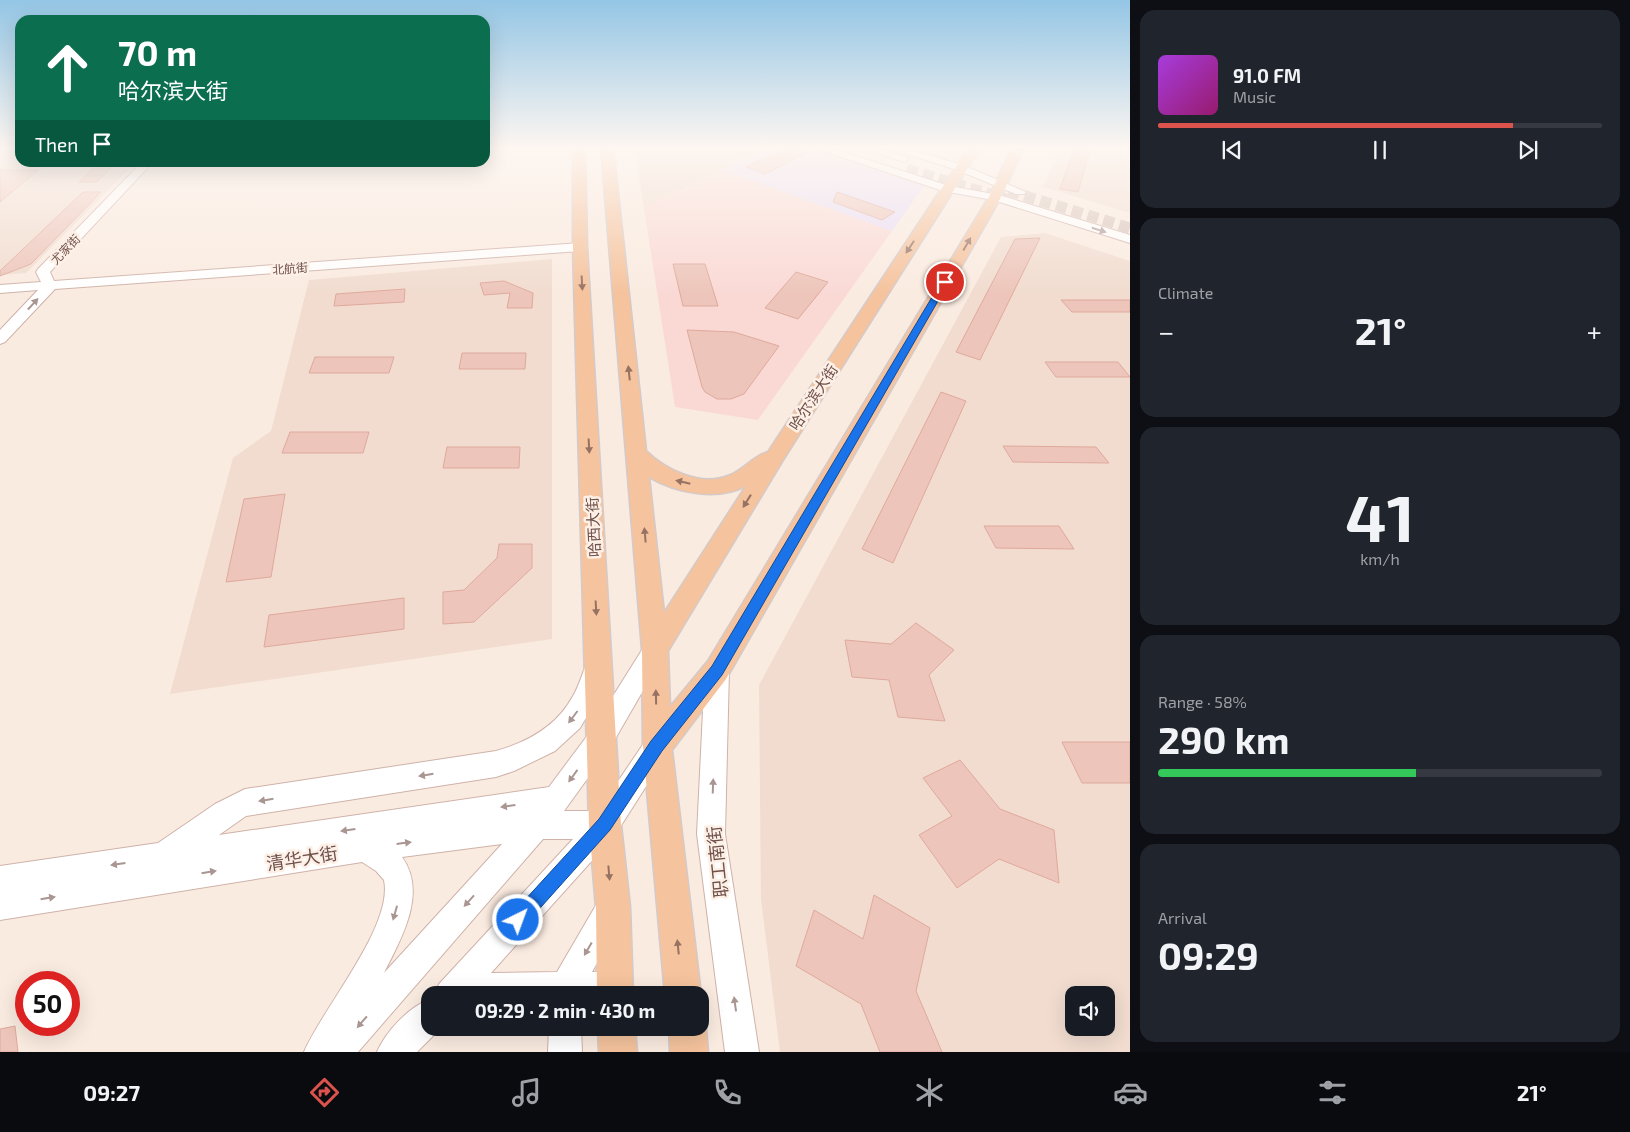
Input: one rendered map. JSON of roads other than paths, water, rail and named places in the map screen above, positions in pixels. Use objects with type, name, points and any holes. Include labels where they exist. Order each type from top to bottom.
[{"type":"main road","name":"尤家街","points":[[0,322],[34,287],[34,273],[109,196]]},
{"type":"main road","name":"尤家街","points":[[0,340],[50,286],[43,272],[115,196]]},
{"type":"main road","name":"哈西大街","points":[[579,196],[605,825],[613,907]]},
{"type":"main road","points":[[612,196],[655,648],[657,746],[682,986]]},
{"type":"main road","name":"哈尔滨大街","points":[[655,648],[776,454],[942,196]]},
{"type":"main road","points":[[458,986],[605,825],[657,746],[717,670],[995,196]]},
{"type":"main road","points":[[1012,196],[1130,239]]},
{"type":"main road","name":"北航街","points":[[0,289],[580,248]]},
{"type":"main road","points":[[638,454],[656,472],[674,480],[691,484],[717,485],[734,482],[776,454]]},
{"type":"main road","points":[[336,1052],[537,825],[602,736],[655,648]]},
{"type":"main road","points":[[154,858],[188,842],[222,814],[245,803],[496,764],[531,753],[553,740],[576,713],[592,683],[599,657]]},
{"type":"main road","name":"职工南街","points":[[717,670],[711,834],[742,1052]]},
{"type":"main road","name":"清华大街","points":[[0,881],[557,799]]},
{"type":"main road","name":"清华大街","points":[[0,905],[362,848],[537,825],[605,825]]},
{"type":"main road","points":[[321,1052],[378,953],[393,919],[399,899],[399,885],[390,863],[380,855],[362,848]]},
{"type":"main road","points":[[613,907],[615,986]]},
{"type":"main road","points":[[568,986],[613,907]]},
{"type":"main road","points":[[394,1052],[421,1024]]},
{"type":"main road","points":[[565,1036],[566,1052]]},
{"type":"main road","points":[[617,1036],[618,1052]]},
{"type":"main road","points":[[687,1036],[689,1052]]},
{"type":"tunnel","points":[[996,196],[1006,199]]},
{"type":"tunnel","points":[[1026,196],[1130,228]]}]
